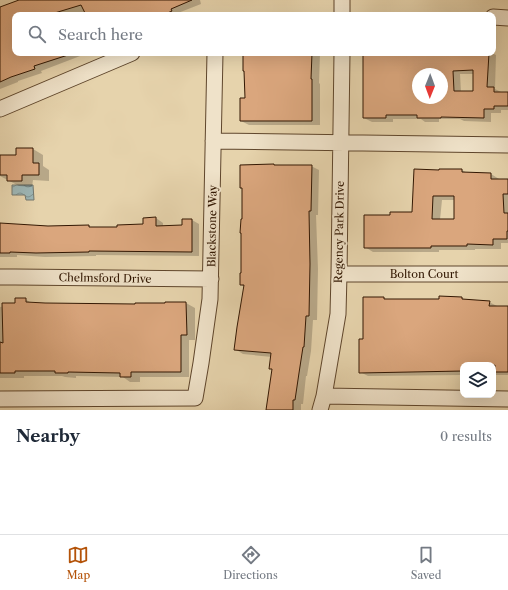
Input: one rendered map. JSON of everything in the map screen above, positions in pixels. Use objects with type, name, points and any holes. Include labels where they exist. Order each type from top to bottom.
[{"type":"street","points":[[342,0],[342,12]]},
{"type":"street","points":[[496,18],[508,18]]},
{"type":"street","points":[[0,110],[125,56]]},
{"type":"street","name":"Blackstone Way","points":[[0,399],[195,398],[210,299],[215,56]]},
{"type":"street","name":"Regency Park Drive","points":[[322,403],[338,314],[342,56]]},
{"type":"street","points":[[213,141],[508,145]]},
{"type":"street","name":"Bolton Court","points":[[339,274],[508,274]]},
{"type":"street","name":"Chelmsford Drive","points":[[0,277],[211,279]]},
{"type":"street","points":[[322,403],[508,399]]},
{"type":"water","points":[[12,185],[33,185],[34,200],[26,200],[25,195],[12,195]]},
{"type":"building","points":[[19,0],[192,0],[171,9],[172,11],[170,12],[84,12],[81,5],[58,12],[12,12],[12,56],[65,56],[34,66],[35,69],[0,82],[0,7]]},
{"type":"building","points":[[243,56],[312,56],[312,121],[240,121],[240,98],[245,98]]},
{"type":"building","points":[[363,56],[489,56],[487,87],[494,87],[494,92],[508,92],[508,106],[494,106],[494,109],[484,109],[484,118],[417,118],[417,115],[386,115],[386,118],[363,118]],"holes":[[[473,70],[473,91],[454,91],[453,71]]]},
{"type":"building","points":[[16,148],[33,148],[33,163],[39,163],[39,175],[22,175],[22,181],[7,181],[7,175],[0,175],[0,155],[16,155]]},
{"type":"building","points":[[240,165],[312,165],[311,211],[309,211],[309,316],[306,316],[304,347],[295,400],[293,400],[293,410],[266,410],[272,369],[269,369],[271,353],[234,350],[244,285],[240,285],[242,188],[240,188]]},
{"type":"building","points":[[414,169],[462,169],[462,172],[491,173],[491,179],[508,179],[508,194],[503,194],[504,213],[508,213],[507,239],[493,239],[493,245],[467,244],[467,246],[431,246],[431,248],[364,248],[364,215],[390,215],[390,212],[412,212]],"holes":[[[433,196],[454,196],[454,219],[432,219]]]},
{"type":"building","points":[[156,217],[156,226],[182,225],[182,219],[192,219],[192,252],[89,251],[0,253],[0,223],[48,226],[89,225],[89,227],[117,227],[117,225],[143,224],[143,218]]},
{"type":"building","points":[[439,296],[462,297],[462,299],[490,301],[489,306],[508,306],[508,372],[496,372],[496,362],[460,362],[460,371],[359,373],[359,339],[363,339],[363,297],[384,297],[384,299],[439,299]]},
{"type":"building","points":[[15,298],[26,298],[26,302],[45,303],[135,304],[186,302],[187,335],[181,335],[181,372],[131,372],[131,377],[120,377],[120,373],[55,373],[55,371],[15,371],[15,373],[0,373],[0,342],[3,343],[2,303],[15,303]]}]
